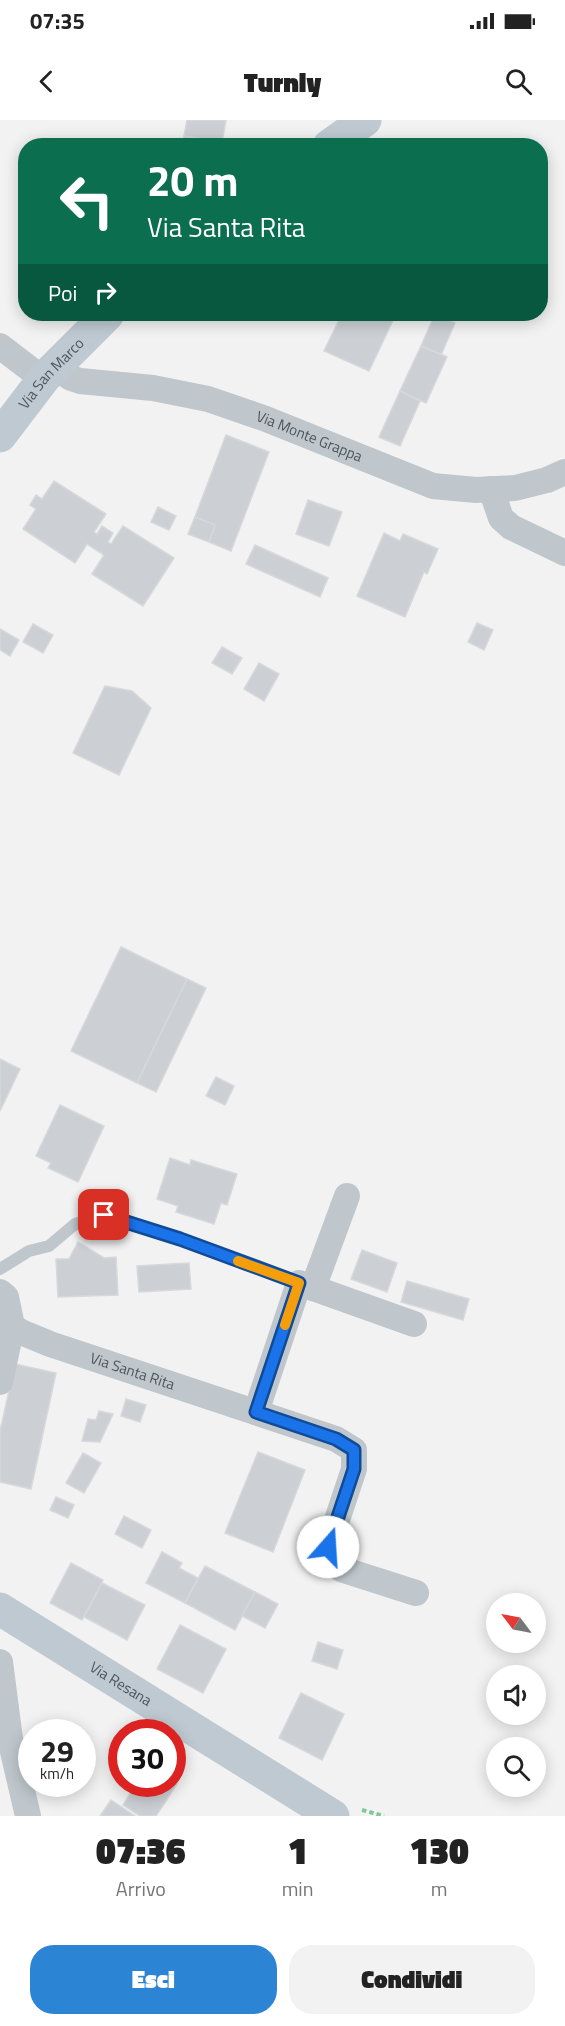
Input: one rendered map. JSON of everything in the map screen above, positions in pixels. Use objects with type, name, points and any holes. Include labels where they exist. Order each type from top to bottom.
[{"type":"street","points":[[340,138],[364,120]]},
{"type":"street","name":"Via San Marco","points":[[0,436],[49,373],[101,321]]},
{"type":"street","name":"Via Monte Grappa","points":[[0,346],[49,373],[69,376],[80,381],[170,391],[228,405],[433,486],[476,490],[515,488],[565,472]]},
{"type":"street","points":[[491,489],[501,518],[511,527],[565,553]]},
{"type":"street","points":[[256,1412],[306,1286],[347,1196]]},
{"type":"street","points":[[306,1286],[414,1324]]},
{"type":"street","points":[[0,1292],[6,1297],[12,1326],[0,1382]]},
{"type":"street","name":"Via Santa Rita","points":[[12,1326],[50,1344],[336,1439],[354,1450],[354,1469],[328,1547],[331,1557],[341,1569],[416,1593]]},
{"type":"street","name":"Via Resana","points":[[0,1609],[344,1812]]},
{"type":"street","points":[[0,1662],[10,1740],[28,1816]]},
{"type":"lane","points":[[0,1269],[29,1251],[49,1246],[75,1224],[104,1215],[180,1239],[306,1286]]},
{"type":"path","points":[[344,1812],[384,1816]]},
{"type":"building","points":[[187,120],[226,120],[223,138],[184,136]]},
{"type":"building","points":[[339,321],[393,321],[369,371],[324,351]]},
{"type":"building","points":[[432,321],[455,323],[441,355],[421,346]]},
{"type":"building","points":[[421,346],[447,357],[426,403],[400,391]]},
{"type":"building","points":[[400,391],[420,401],[400,446],[379,437]]},
{"type":"building","points":[[226,435],[269,452],[231,551],[209,542],[215,525],[195,517]]},
{"type":"building","points":[[54,481],[106,514],[94,532],[97,534],[102,526],[113,533],[108,542],[111,544],[123,526],[174,558],[143,606],[92,574],[104,555],[87,544],[75,563],[23,529],[36,509],[30,505],[36,495],[42,499]]},
{"type":"building","points":[[308,500],[342,512],[329,546],[296,534]]},
{"type":"building","points":[[158,507],[176,516],[169,530],[151,522]]},
{"type":"building","points":[[195,517],[215,525],[209,542],[188,534]]},
{"type":"building","points":[[384,533],[400,541],[403,534],[438,549],[427,574],[424,572],[405,617],[357,596]]},
{"type":"building","points":[[255,545],[328,578],[320,597],[246,564]]},
{"type":"building","points":[[477,623],[493,630],[484,650],[468,642]]},
{"type":"building","points":[[33,624],[53,635],[43,653],[23,642]]},
{"type":"building","points":[[0,629],[19,640],[10,656],[0,650]]},
{"type":"building","points":[[222,647],[242,658],[232,674],[212,663]]},
{"type":"building","points":[[259,663],[279,674],[264,701],[244,689]]},
{"type":"building","points":[[105,686],[132,691],[151,708],[119,775],[73,753]]},
{"type":"building","points":[[121,947],[187,979],[137,1083],[71,1051]]},
{"type":"building","points":[[187,979],[206,988],[156,1092],[137,1083]]},
{"type":"building","points":[[0,1059],[20,1069],[0,1111]]},
{"type":"building","points":[[216,1077],[234,1086],[225,1105],[206,1096]]},
{"type":"building","points":[[60,1105],[104,1126],[78,1182],[48,1168],[51,1163],[36,1156]]},
{"type":"building","points":[[170,1158],[190,1165],[191,1160],[237,1174],[227,1205],[221,1203],[214,1224],[176,1212],[178,1206],[157,1199]]},
{"type":"building","points":[[78,1242],[104,1258],[116,1257],[118,1295],[58,1297],[56,1259],[69,1259]]},
{"type":"building","points":[[362,1250],[397,1263],[387,1292],[351,1279]]},
{"type":"building","points":[[189,1263],[191,1289],[139,1292],[137,1266]]},
{"type":"building","points":[[407,1281],[469,1299],[463,1320],[401,1302]]},
{"type":"building","points":[[15,1364],[56,1373],[31,1489],[0,1482],[0,1431]]},
{"type":"building","points":[[126,1399],[146,1405],[140,1422],[121,1416]]},
{"type":"building","points":[[99,1411],[113,1414],[100,1442],[82,1441],[88,1419],[96,1420]]},
{"type":"building","points":[[258,1452],[305,1470],[273,1552],[225,1533]]},
{"type":"building","points":[[83,1453],[101,1463],[84,1493],[66,1483]]},
{"type":"building","points":[[56,1497],[74,1505],[68,1518],[50,1510]]},
{"type":"building","points":[[124,1516],[151,1530],[142,1548],[115,1534]]},
{"type":"building","points":[[162,1552],[182,1563],[179,1568],[198,1578],[185,1603],[146,1583]]},
{"type":"building","points":[[71,1563],[103,1580],[82,1620],[50,1603]]},
{"type":"building","points":[[205,1566],[255,1592],[235,1630],[185,1603]]},
{"type":"building","points":[[102,1583],[145,1605],[127,1640],[84,1617]]},
{"type":"building","points":[[255,1592],[278,1604],[265,1628],[242,1616]]},
{"type":"building","points":[[180,1625],[226,1649],[203,1693],[157,1669]]},
{"type":"building","points":[[318,1642],[343,1650],[337,1669],[312,1661]]},
{"type":"building","points":[[301,1693],[344,1714],[322,1760],[279,1738]]},
{"type":"building","points":[[128,1797],[168,1797],[156,1816],[140,1816],[123,1805]]},
{"type":"building","points":[[111,1800],[135,1816],[100,1816]]},
{"type":"slow traffic","points":[[238,1261],[299,1283],[285,1325]]},
{"type":"route","points":[[104,1215],[180,1239],[299,1283],[256,1412],[336,1439],[354,1450],[354,1469],[328,1547]]}]
